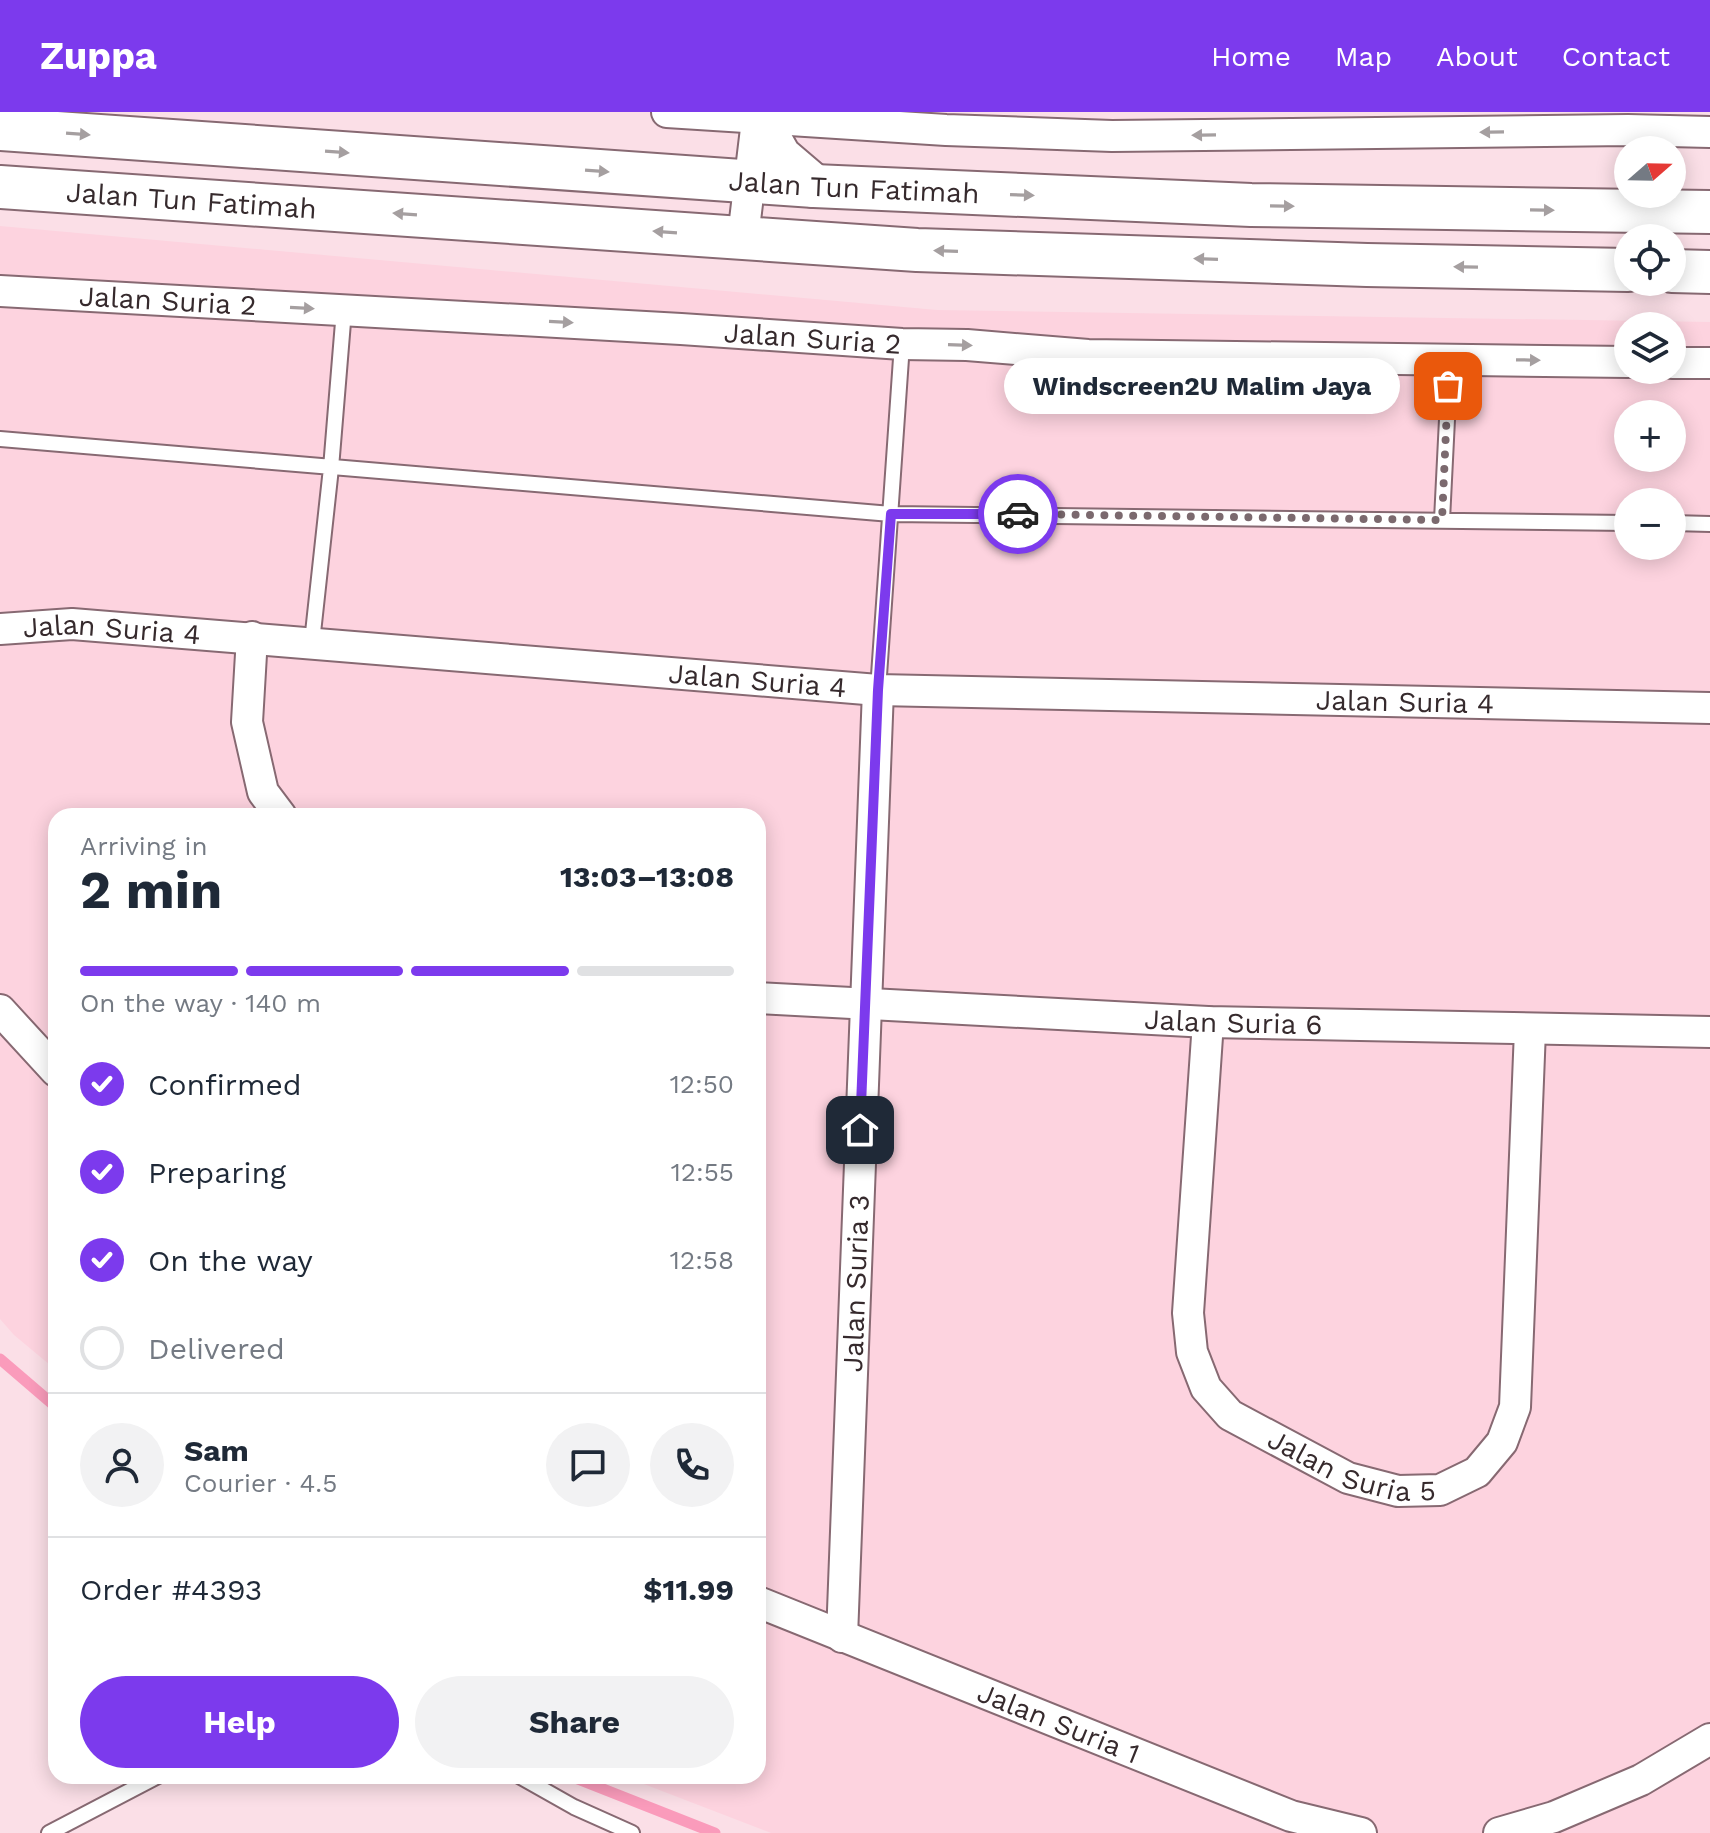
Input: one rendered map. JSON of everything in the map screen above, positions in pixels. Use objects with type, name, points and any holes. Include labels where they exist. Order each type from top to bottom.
[{"type":"main road","points":[[758,115],[780,157],[814,186]]},
{"type":"main road","name":"Jalan Tun Fatimah","points":[[0,129],[814,186],[1251,205],[1710,212]]},
{"type":"main road","name":"Jalan Tun Fatimah","points":[[0,187],[917,250],[1614,270]]},
{"type":"main road","points":[[1686,271],[1710,272]]},
{"type":"street","points":[[667,112],[1112,124],[1628,121],[1710,132]]},
{"type":"street","points":[[743,237],[758,115]]},
{"type":"street","name":"Jalan Suria 2","points":[[0,291],[902,344],[967,345],[1088,355],[1614,362]]},
{"type":"street","points":[[1686,363],[1710,363]]},
{"type":"street","name":"Jalan Suria 4","points":[[0,629],[72,624],[878,690],[1710,708]]},
{"type":"street","points":[[252,637],[247,722],[263,792],[275,808]]},
{"type":"street","name":"Jalan Suria 3","points":[[842,1637],[878,690]]},
{"type":"street","name":"Jalan Suria 6","points":[[766,998],[1208,1022],[1710,1032]]},
{"type":"street","points":[[0,1010],[48,1062]]},
{"type":"street","name":"Jalan Suria 5","points":[[1208,1022],[1188,1313],[1192,1352],[1206,1388],[1230,1415],[1295,1450],[1348,1478],[1398,1491],[1440,1490],[1477,1472],[1502,1442],[1515,1407],[1530,1030]]},
{"type":"street","name":"Jalan Suria 1","points":[[766,1605],[1291,1816],[1361,1833]]},
{"type":"street","points":[[1499,1833],[1554,1817],[1641,1780],[1710,1739]]},
{"type":"lane","points":[[312,642],[344,310]]},
{"type":"lane","points":[[878,690],[902,344]]},
{"type":"lane","points":[[1442,520],[1450,359]]},
{"type":"lane","points":[[0,439],[891,514],[1614,523]]},
{"type":"lane","points":[[1686,523],[1710,524]]},
{"type":"lane","points":[[49,1833],[143,1784]]},
{"type":"lane","points":[[533,1784],[574,1807],[632,1833]]},
{"type":"shaded area","points":[[0,226],[937,310],[1614,321],[1614,384],[1686,384],[1686,322],[1710,322],[1710,1833],[771,1833],[644,1784],[766,1784],[766,808],[48,808],[48,1363],[0,1319]]},
{"type":"waterway","points":[[0,1359],[48,1400]]},
{"type":"waterway","points":[[590,1784],[715,1833]]},
{"type":"way so far","points":[[1018,514],[1442,520],[1448,386]]},
{"type":"place","name":"Windscreen2U Malim Jaya","points":[[1448,386]]},
{"type":"route","points":[[860,1130],[878,690],[891,514],[1018,514]]}]
